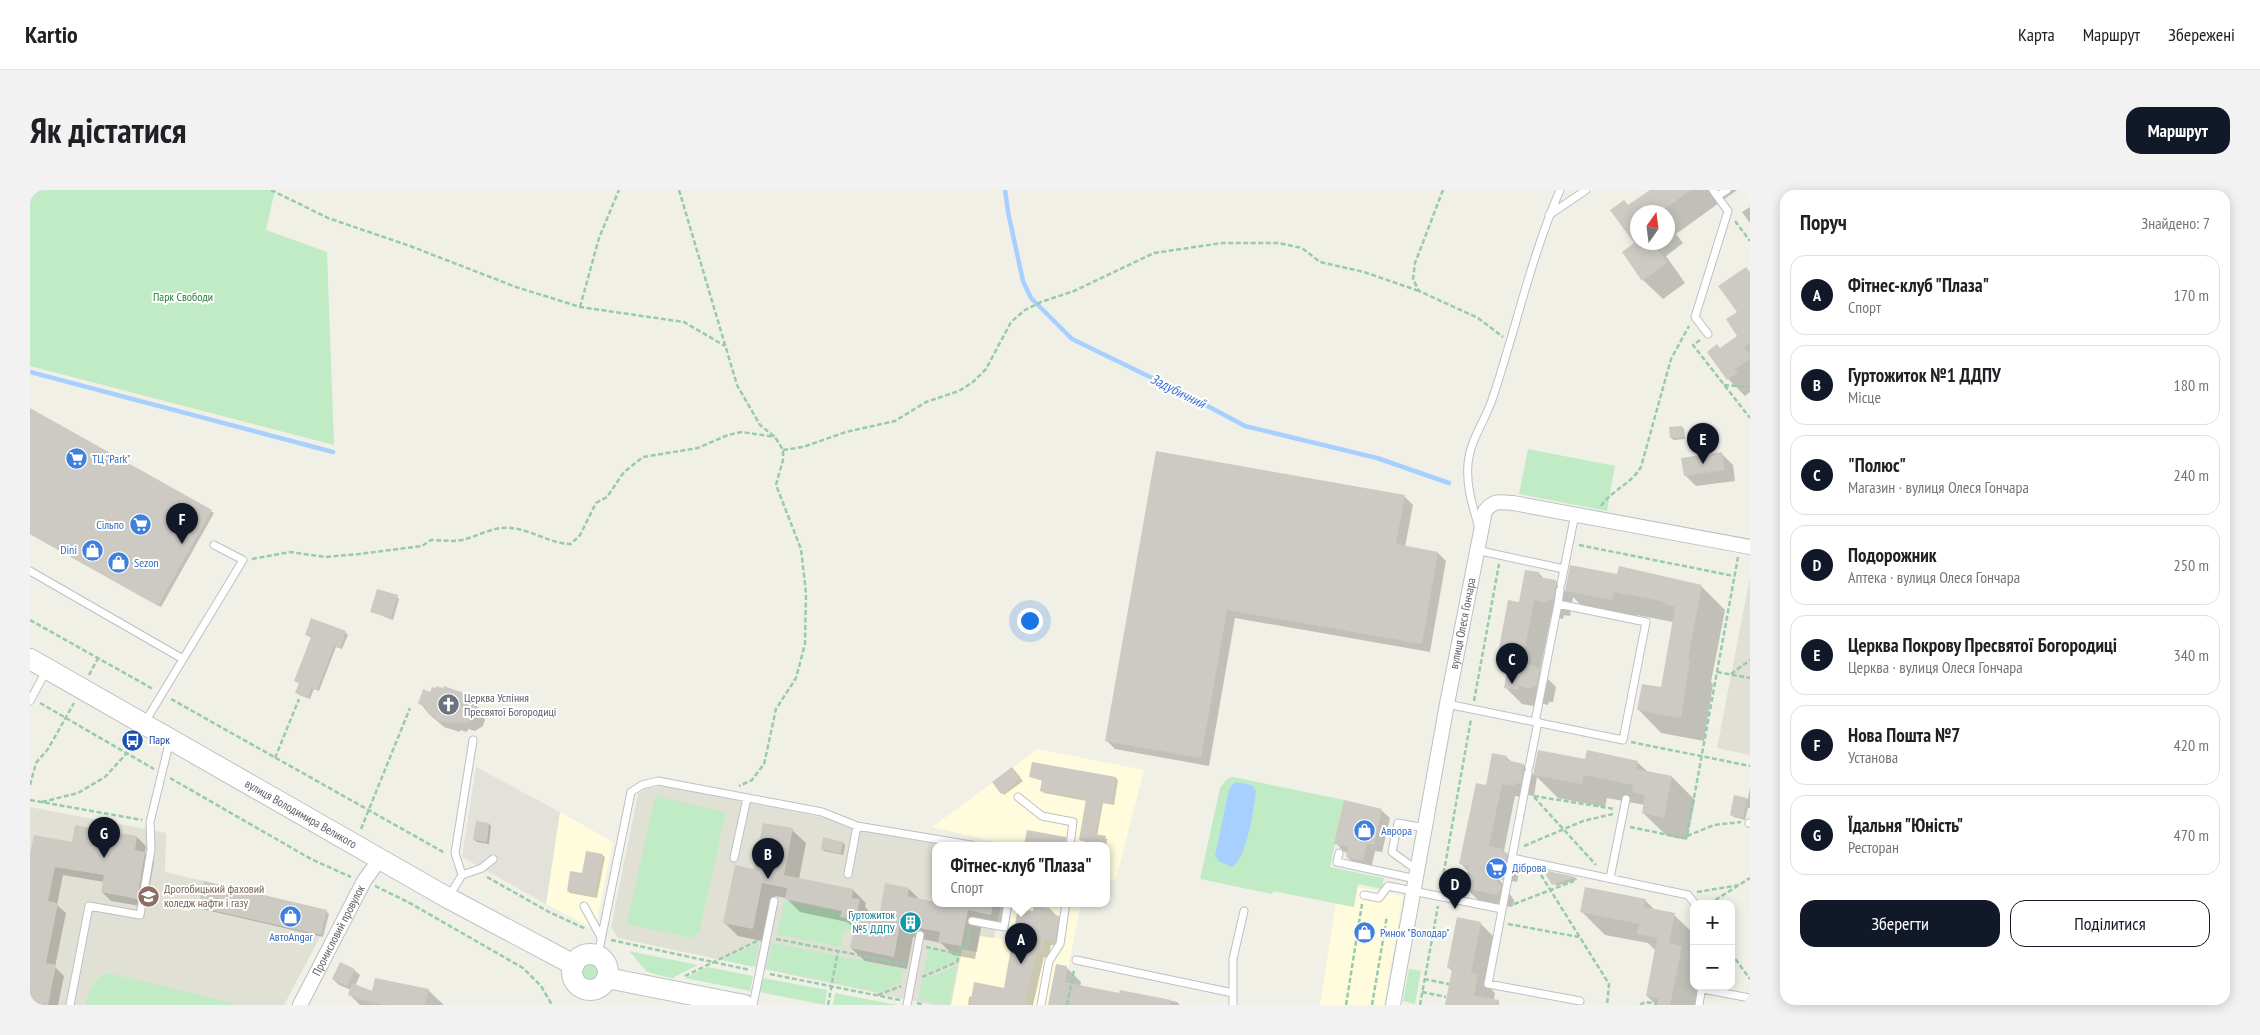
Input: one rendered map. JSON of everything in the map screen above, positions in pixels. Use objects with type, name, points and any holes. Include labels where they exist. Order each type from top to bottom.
[{"type":"street","name":"вулиця Олеся Гончара","points":[[1393,1005],[1446,704],[1479,531],[1485,512],[1490,504],[1498,502],[1747,544]]},
{"type":"street","name":"вулиця Володимира Великого","points":[[30,658],[448,898],[574,965]]},
{"type":"street","name":"Промисловий провулок","points":[[300,1005],[364,881],[380,859]]},
{"type":"street","points":[[600,946],[607,965],[607,978],[585,997],[572,972],[574,965],[584,955],[600,946]]},
{"type":"street","points":[[607,978],[744,1005]]},
{"type":"lane","points":[[1479,531],[1468,488],[1468,463],[1473,440],[1491,404],[1511,343],[1538,242],[1560,190]]},
{"type":"lane","points":[[1549,215],[1586,190]]},
{"type":"lane","points":[[1708,334],[1695,317],[1728,212],[1715,193],[1727,190]]},
{"type":"lane","points":[[1575,514],[1488,984],[1580,1001]]},
{"type":"lane","points":[[144,724],[243,560],[214,545]]},
{"type":"lane","points":[[1476,550],[1564,569]]},
{"type":"lane","points":[[30,571],[183,659]]},
{"type":"lane","points":[[1446,704],[1623,740],[1646,622],[1558,604]]},
{"type":"lane","points":[[31,699],[48,669]]},
{"type":"lane","points":[[70,1005],[89,906],[140,915],[151,849],[150,822],[170,740]]},
{"type":"lane","points":[[462,875],[455,853],[473,740]]},
{"type":"lane","points":[[600,946],[631,792],[642,785],[658,781],[822,812],[857,826],[952,842]]},
{"type":"lane","points":[[1018,797],[1042,816],[1073,822],[1070,842]]},
{"type":"lane","points":[[734,858],[747,798]]},
{"type":"lane","points":[[1608,878],[1626,799]]},
{"type":"lane","points":[[1425,828],[1398,823],[1392,852],[1416,880],[1439,896],[1502,909]]},
{"type":"lane","points":[[848,874],[857,826]]},
{"type":"lane","points":[[1340,853],[1338,862],[1416,880]]},
{"type":"lane","points":[[1512,858],[1688,895],[1691,900]]},
{"type":"lane","points":[[448,898],[462,875],[482,868],[493,859]]},
{"type":"lane","points":[[1364,895],[1380,898],[1388,886],[1416,880]]},
{"type":"lane","points":[[753,1005],[774,900]]},
{"type":"lane","points":[[584,906],[600,946]]},
{"type":"lane","points":[[972,921],[1004,927],[1007,907]]},
{"type":"lane","points":[[1041,1005],[1049,962],[1060,944],[1065,907]]},
{"type":"lane","points":[[1233,1005],[1232,959],[1244,911]]},
{"type":"lane","points":[[907,1005],[920,935]]},
{"type":"lane","points":[[1076,960],[1233,993]]},
{"type":"lane","points":[[1700,1005],[1702,990]]},
{"type":"lane","points":[[1712,990],[1750,998]]},
{"type":"path","points":[[271,190],[328,218],[410,246],[516,287],[580,307],[684,322],[726,346]]},
{"type":"path","points":[[580,307],[599,238],[619,190]]},
{"type":"path","points":[[679,190],[737,385],[760,426],[775,437],[783,450],[783,460],[776,485],[801,549],[806,593],[805,644],[796,678],[776,709],[764,764],[752,780],[721,793]]},
{"type":"path","points":[[1419,290],[1413,280],[1415,263],[1443,190]]},
{"type":"path","points":[[1728,212],[1750,241]]},
{"type":"path","points":[[783,450],[803,447],[846,432],[895,421],[926,402],[959,391],[973,382],[986,369],[1011,322],[1025,310],[1041,302],[1074,291],[1154,253],[1222,243],[1278,243],[1302,248],[1320,262],[1364,272],[1419,290],[1478,318],[1511,343]]},
{"type":"path","points":[[1593,518],[1612,493],[1632,480],[1641,467],[1671,359],[1683,334],[1695,317]]},
{"type":"path","points":[[1708,334],[1693,345],[1750,418]]},
{"type":"path","points":[[1724,385],[1750,388]]},
{"type":"path","points":[[243,560],[290,552],[325,557],[359,554],[422,546],[431,540],[452,542],[489,530],[511,528],[537,534],[560,544],[571,544],[580,535],[596,504],[607,497],[624,472],[643,457],[698,448],[728,435],[742,432],[775,437]]},
{"type":"path","points":[[1569,543],[1734,576]]},
{"type":"path","points":[[1687,836],[1734,576],[1747,544]]},
{"type":"path","points":[[1420,1005],[1501,556]]},
{"type":"path","points":[[89,676],[98,658]]},
{"type":"path","points":[[1731,674],[1750,660]]},
{"type":"path","points":[[1717,672],[1750,678]]},
{"type":"path","points":[[31,699],[311,859],[345,876],[364,881],[408,902],[523,968],[541,986],[552,1005]]},
{"type":"path","points":[[275,758],[299,699]]},
{"type":"path","points":[[30,785],[36,763],[48,749],[75,702]]},
{"type":"path","points":[[360,830],[410,708]]},
{"type":"path","points":[[1623,740],[1750,766]]},
{"type":"path","points":[[41,802],[78,793],[105,777],[127,754]]},
{"type":"path","points":[[1608,878],[1534,796],[1624,811]]},
{"type":"path","points":[[30,800],[150,822]]},
{"type":"path","points":[[1513,850],[1591,819],[1624,811]]},
{"type":"path","points":[[1620,826],[1683,838],[1704,828],[1722,823],[1749,823]]},
{"type":"path","points":[[1533,863],[1609,984],[1607,1005]]},
{"type":"path","points":[[1502,909],[1550,889],[1592,875]]},
{"type":"path","points":[[1716,900],[1750,878]]},
{"type":"path","points":[[1688,895],[1698,891],[1740,885]]},
{"type":"path","points":[[1346,1005],[1364,895]]},
{"type":"path","points":[[1372,1005],[1387,916]]},
{"type":"path","points":[[1500,922],[1579,936]]},
{"type":"path","points":[[918,946],[959,954],[960,947],[966,948],[969,933]]},
{"type":"path","points":[[678,979],[767,937],[914,966]]},
{"type":"path","points":[[828,1005],[838,951]]},
{"type":"path","points":[[1735,958],[1750,979]]},
{"type":"path","points":[[1067,1005],[1076,960]]},
{"type":"path","points":[[1424,979],[1449,984]]},
{"type":"path","points":[[1422,992],[1446,997]]},
{"type":"path","points":[[1640,1005],[1644,1002],[1658,1004]]},
{"type":"shaded area","points":[[1750,577],[1750,755],[1717,748]]},
{"type":"shaded area","points":[[1038,749],[1144,770],[1116,879],[1110,880],[1110,842],[996,842],[932,827]]},
{"type":"shaded area","points":[[476,767],[560,812],[546,904],[462,857]]},
{"type":"shaded area","points":[[666,786],[825,818],[851,829],[932,843],[932,907],[1000,907],[994,938],[980,936],[977,952],[962,949],[951,1005],[933,1005],[618,938],[611,927],[638,794],[646,788]]},
{"type":"shaded area","name":"Дрогобицький фаховий коледж нафти і газу","points":[[30,807],[166,833],[165,872],[327,910],[321,935],[284,1005],[30,1005]]},
{"type":"shaded area","points":[[560,812],[613,842],[595,930],[546,904]]},
{"type":"shaded area","name":"Ринок \"Володар\"","points":[[1357,887],[1403,896],[1384,1005],[1320,1005],[1336,903],[1353,907]]},
{"type":"shaded area","points":[[1013,907],[1080,907],[1061,1005],[951,1005],[962,949],[980,935],[1007,940]]},
{"type":"green space","name":"Парк Свободи","points":[[30,190],[275,190],[266,230],[327,252],[334,445],[30,366]]},
{"type":"green space","points":[[1528,449],[1615,466],[1607,511],[1519,494]]},
{"type":"green space","points":[[1233,777],[1344,800],[1330,867],[1384,878],[1382,889],[1358,884],[1354,907],[1273,891],[1272,894],[1200,879],[1220,788],[1227,779]]},
{"type":"green space","points":[[655,796],[726,812],[699,933],[691,938],[627,924]]},
{"type":"green space","points":[[784,901],[840,912],[839,917],[854,921],[852,930],[844,929],[841,947],[777,934]]},
{"type":"green space","points":[[759,943],[754,967],[723,960]]},
{"type":"green space","points":[[772,943],[837,956],[832,982],[766,969]]},
{"type":"green space","points":[[928,949],[957,955],[956,961],[923,974]]},
{"type":"green space","points":[[629,951],[698,965],[674,977],[674,979],[647,972]]},
{"type":"green space","points":[[838,956],[903,969],[901,982],[879,992],[834,983]]},
{"type":"green space","points":[[587,961],[595,961],[601,967],[601,975],[595,981],[587,981],[581,975],[581,967]]},
{"type":"green space","points":[[957,966],[949,1005],[918,1000],[922,980]]},
{"type":"green space","points":[[708,967],[753,976],[750,991],[685,978]]},
{"type":"green space","points":[[1409,969],[1421,971],[1415,1004],[1403,1001]]},
{"type":"green space","points":[[107,973],[235,1005],[85,1005],[92,986],[98,978]]},
{"type":"green space","points":[[763,978],[827,990],[825,1005],[760,992]]},
{"type":"green space","points":[[835,993],[897,1005],[833,1005]]},
{"type":"water","points":[[1236,782],[1252,785],[1256,791],[1246,843],[1242,854],[1232,867],[1220,862],[1215,856],[1228,794],[1231,786]]},
{"type":"building","points":[[1650,190],[1691,190],[1670,205],[1630,205],[1630,238],[1610,210],[1624,200],[1628,205]]},
{"type":"building","points":[[1630,246],[1630,250],[1658,250],[1667,263],[1642,281],[1622,252]]},
{"type":"building","points":[[1746,267],[1750,272],[1750,343],[1744,347],[1750,355],[1750,359],[1735,369],[1738,373],[1727,380],[1707,352],[1717,344],[1720,348],[1737,336],[1726,319],[1737,312],[1718,286]]},
{"type":"building","name":"ТЦ \"Park\"","points":[[30,408],[212,510],[158,606],[30,534]]},
{"type":"building","points":[[1682,426],[1684,437],[1670,438],[1669,427]]},
{"type":"building","points":[[1156,451],[1405,495],[1396,544],[1438,552],[1422,644],[1227,610],[1201,758],[1105,741]]},
{"type":"building","points":[[1722,452],[1725,470],[1684,476],[1681,458]]},
{"type":"building","points":[[1570,565],[1617,574],[1619,566],[1702,585],[1688,659],[1690,659],[1681,718],[1637,710],[1642,684],[1661,687],[1675,607],[1665,604],[1665,602],[1614,592],[1612,600],[1565,591]]},
{"type":"building","points":[[1525,570],[1539,572],[1539,577],[1556,580],[1556,586],[1553,601],[1548,599],[1547,603],[1534,600],[1522,663],[1536,666],[1536,668],[1540,669],[1537,686],[1532,686],[1532,689],[1518,686],[1518,690],[1504,688],[1510,656],[1498,653],[1508,600],[1519,602]]},
{"type":"building","points":[[377,589],[398,595],[391,618],[370,612]]},
{"type":"building","points":[[311,618],[346,631],[340,648],[334,646],[317,690],[311,688],[308,698],[295,693],[299,683],[294,681],[311,637],[305,635]]},
{"type":"building","name":"Церква Успіння Пресвятої Богородиці","points":[[436,686],[443,688],[444,686],[468,695],[467,698],[473,700],[477,710],[475,717],[466,724],[452,722],[451,724],[434,719],[435,716],[428,714],[425,710],[426,706],[418,704],[423,689],[430,692],[432,687],[436,688]]},
{"type":"building","points":[[1538,750],[1585,759],[1587,750],[1638,761],[1636,769],[1672,776],[1664,818],[1642,813],[1645,795],[1632,792],[1633,785],[1584,775],[1582,784],[1533,775]]},
{"type":"building","points":[[1492,753],[1507,756],[1506,760],[1524,764],[1521,784],[1515,783],[1514,786],[1502,784],[1489,846],[1503,849],[1503,852],[1508,853],[1504,870],[1487,867],[1501,886],[1500,892],[1497,895],[1464,888],[1469,866],[1459,864],[1476,783],[1486,785]]},
{"type":"building","points":[[1032,762],[1116,777],[1112,804],[1101,802],[1095,834],[1106,836],[1105,842],[1079,840],[1086,799],[1040,791],[1042,779],[1029,777]]},
{"type":"building","points":[[1012,767],[1021,778],[1001,794],[992,782]]},
{"type":"building","points":[[1734,795],[1747,798],[1743,818],[1730,815]]},
{"type":"building","points":[[1344,800],[1382,809],[1374,845],[1367,843],[1363,861],[1346,857],[1348,847],[1334,844]]},
{"type":"building","points":[[476,821],[489,823],[487,842],[473,840]]},
{"type":"building","points":[[763,823],[793,828],[784,875],[853,889],[852,898],[860,899],[857,914],[879,918],[885,883],[909,888],[908,896],[932,902],[932,907],[992,907],[991,915],[968,910],[961,946],[938,942],[940,932],[900,924],[894,957],[850,948],[856,920],[840,917],[842,911],[785,899],[787,888],[762,883],[753,929],[723,923],[735,865],[754,869]]},
{"type":"building","points":[[75,825],[137,836],[135,850],[145,852],[137,899],[101,892],[104,875],[55,867],[48,901],[58,903],[46,963],[56,965],[48,1005],[30,1005],[30,854],[34,835],[72,842]]},
{"type":"building","points":[[1027,830],[1066,837],[1065,842],[1025,842]]},
{"type":"building","points":[[823,837],[843,842],[841,854],[821,849]]},
{"type":"building","points":[[586,851],[603,854],[595,896],[567,891],[570,871],[582,873]]},
{"type":"building","points":[[1543,870],[1576,877],[1552,885]]},
{"type":"building","points":[[204,881],[327,910],[321,935],[198,907]]},
{"type":"building","points":[[1585,887],[1646,899],[1644,907],[1675,913],[1669,943],[1682,946],[1670,1005],[1657,1005],[1659,999],[1646,996],[1657,938],[1637,934],[1639,924],[1580,912]]},
{"type":"building","points":[[1034,907],[1050,908],[1049,914],[1059,916],[1055,941],[1044,939],[1042,952],[1037,951],[1025,1005],[970,1005],[974,982],[1004,988],[1018,908],[1033,911]]},
{"type":"building","points":[[1457,917],[1481,922],[1471,972],[1478,974],[1474,995],[1499,1000],[1499,1005],[1445,1005],[1452,969],[1447,968]]},
{"type":"building","points":[[340,962],[355,969],[347,986],[332,979]]},
{"type":"building","points":[[1056,964],[1067,966],[1064,982],[1119,993],[1120,990],[1171,1000],[1170,1005],[1048,1005]]},
{"type":"building","points":[[375,978],[429,989],[425,1005],[385,1005],[348,995],[352,983],[372,991]]},
{"type":"waterway","name":"Задубичний","points":[[1005,190],[1023,281],[1031,298],[1072,339],[1187,395],[1245,426],[1377,458],[1449,483]]},
{"type":"waterway","points":[[30,372],[333,452]]},
{"type":"place","name":"ТЦ \"Park\"","points":[[76,459]]},
{"type":"place","name":"Церква Покрову Пресвятої Богородиці","points":[[1703,464]]},
{"type":"place","name":"Сільпо","points":[[140,525]]},
{"type":"place","name":"Нова Пошта №7","points":[[182,544]]},
{"type":"place","name":"Dini","points":[[93,550]]},
{"type":"place","name":"Sezon","points":[[118,563]]},
{"type":"place","name":"\"Полюс\"","points":[[1512,684]]},
{"type":"place","name":"Церква Успіння Пресвятої Богородиці","points":[[448,705]]},
{"type":"place","name":"Парк","points":[[133,740]]},
{"type":"place","name":"Аврора","points":[[1365,831]]},
{"type":"place","name":"Їдальня \"Юність\"","points":[[104,858]]},
{"type":"place","name":"Діброва","points":[[1496,868]]},
{"type":"place","name":"Гуртожиток №1 ДДПУ","points":[[768,879]]},
{"type":"place","name":"Дрогобицький фаховий коледж нафти і газу","points":[[148,896]]},
{"type":"place","name":"Подорожник","points":[[1455,909]]},
{"type":"place","name":"АвтоAngar","points":[[291,916]]},
{"type":"place","name":"Гуртожиток №5 ДДПУ","points":[[911,922]]},
{"type":"place","name":"Ринок \"Володар\"","points":[[1364,933]]},
{"type":"place","name":"Фітнес-клуб \"Плаза\"","points":[[1021,964]]}]
